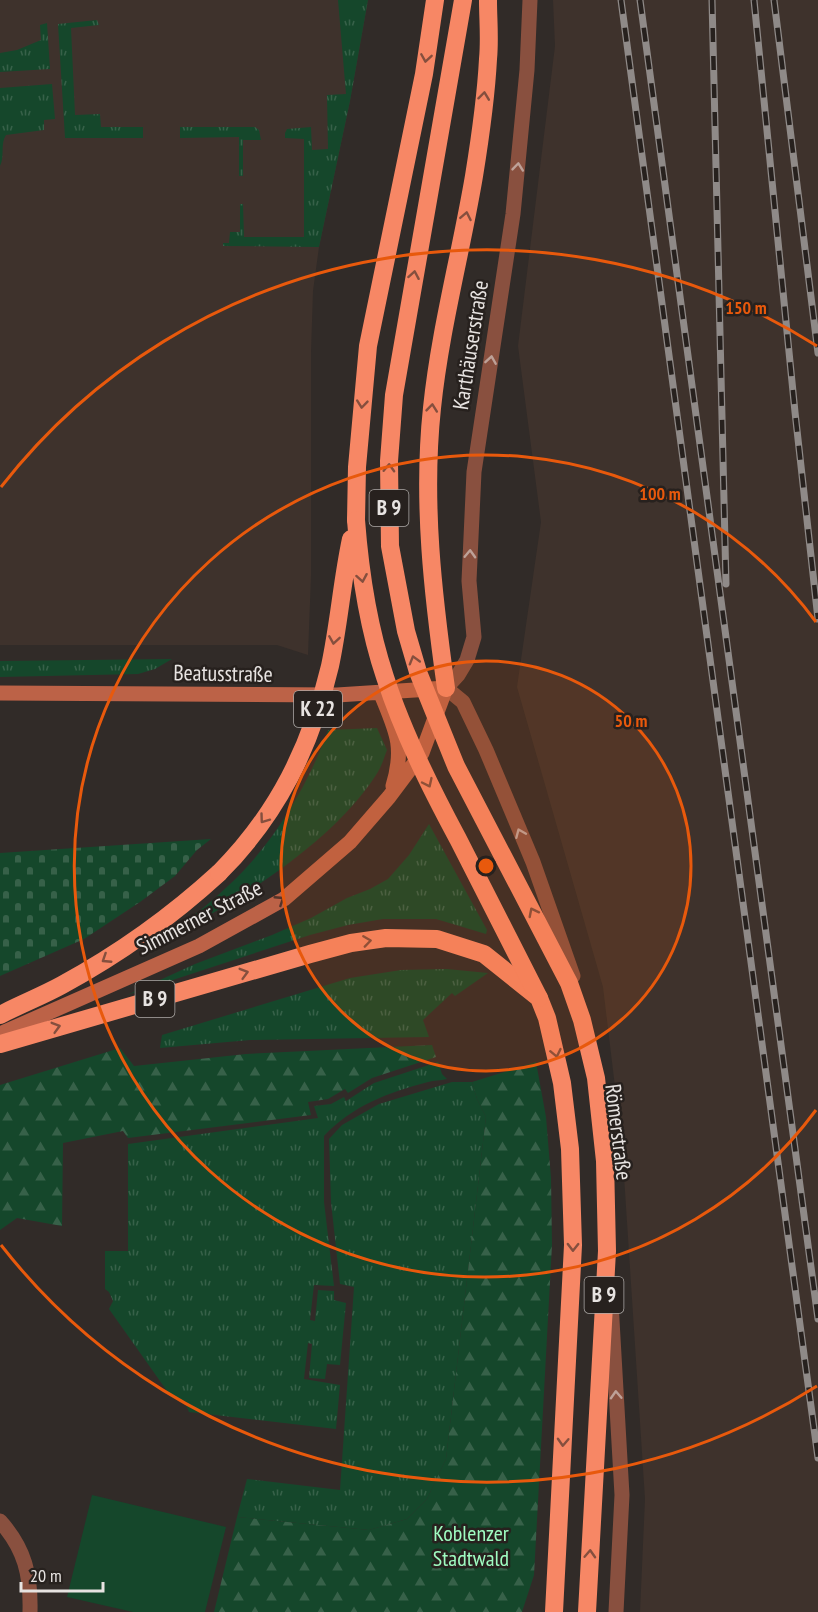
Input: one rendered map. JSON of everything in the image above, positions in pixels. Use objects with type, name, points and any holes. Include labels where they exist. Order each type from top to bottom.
[{"type":"highway","name":"B 9","points":[[435,0],[424,74],[368,346],[357,467],[356,520],[360,567],[371,626],[385,677],[405,731],[430,786],[539,998],[552,1036],[562,1083],[570,1149],[573,1245],[554,1612]]},
{"type":"highway","name":"B 9","points":[[463,0],[394,395],[389,461],[390,546],[406,631],[433,714],[456,766],[569,983],[582,1020],[596,1078],[605,1161],[607,1251],[587,1612]]},
{"type":"highway","name":"B 9","points":[[446,688],[435,604],[427,487],[432,409],[444,327],[474,175],[488,59],[488,0]]},
{"type":"highway","name":"K 22","points":[[0,1015],[61,986],[161,923],[235,857],[273,806],[283,792],[304,749],[318,709],[330,665],[344,574],[356,520]]},
{"type":"highway","name":"B 9","points":[[0,1044],[310,954],[351,943],[386,938],[437,939],[484,954],[539,998]]},
{"type":"street","name":"Karthäuserstraße","points":[[446,688],[458,675],[467,660],[474,637],[469,581],[474,472],[513,214],[527,70],[530,0]]},
{"type":"street","name":"Beatusstraße","points":[[0,693],[291,696],[381,694],[446,688]]},
{"type":"street","name":"Simmerner Straße","points":[[0,1034],[199,946],[284,899],[350,842],[389,797],[422,753],[446,688]]},
{"type":"street","name":"Römerstraße","points":[[446,688],[463,702],[486,750],[533,862],[576,987],[602,1161],[609,1263],[622,1495],[616,1612]]},
{"type":"street","name":"Simmerner Straße","points":[[381,694],[395,730],[398,745],[399,764],[389,797]]},
{"type":"street","points":[[0,1521],[17,1542],[26,1563],[31,1591],[30,1612]]},
{"type":"shaded area","points":[[0,0],[368,0],[350,101],[319,247],[313,291],[311,576],[308,655],[277,645],[0,645]]},
{"type":"shaded area","points":[[553,0],[818,0],[818,1612],[640,1612],[645,1499],[622,1145],[603,987],[517,687],[541,522],[518,346],[555,46]]},
{"type":"green space","points":[[338,0],[368,0],[350,101],[319,247],[223,246],[223,243],[229,243],[230,232],[240,232],[240,204],[243,204],[244,237],[304,237],[304,139],[285,138],[285,133],[287,129],[311,127],[312,150],[328,149],[327,95],[346,94]]},
{"type":"green space","points":[[97,20],[99,25],[71,28],[75,115],[100,114],[101,127],[143,127],[143,138],[65,138],[58,24]]},
{"type":"green space","points":[[47,23],[50,69],[0,72],[0,53],[17,50],[41,40],[40,25]]},
{"type":"green space","points":[[52,84],[55,119],[44,120],[44,130],[6,135],[0,166],[0,88]]},
{"type":"green space","points":[[180,127],[255,127],[259,130],[261,140],[243,140],[243,176],[239,176],[239,137],[180,138]]},
{"type":"green space","points":[[172,659],[155,669],[138,674],[0,677],[0,661]]},
{"type":"green space","points":[[377,728],[387,750],[381,766],[357,801],[333,826],[307,849],[248,891],[188,927],[157,942],[212,900],[260,852],[300,792],[328,730]]},
{"type":"green space","points":[[429,824],[487,930],[486,934],[436,919],[383,919],[310,935],[127,995],[195,964],[311,918],[388,879],[409,855]]},
{"type":"green space","points":[[211,839],[197,850],[175,876],[84,939],[0,976],[0,853]]},
{"type":"green space","points":[[447,969],[488,973],[455,996],[452,993],[423,1020],[429,1037],[250,1040],[160,1048],[162,1035],[350,978],[401,970]]},
{"type":"green space","points":[[432,1045],[436,1057],[372,1078],[348,1093],[345,1089],[328,1099],[308,1102],[311,1115],[128,1138],[123,1131],[63,1143],[62,1226],[17,1218],[0,1230],[0,1085],[120,1048],[134,1066],[246,1054]]},
{"type":"green space","points":[[438,1062],[442,1074],[447,1079],[413,1086],[359,1108],[324,1136],[324,1202],[334,1286],[314,1285],[310,1320],[315,1321],[318,1290],[334,1291],[334,1300],[346,1303],[340,1365],[327,1364],[325,1379],[309,1378],[312,1344],[308,1343],[304,1379],[340,1385],[336,1429],[189,1412],[185,1402],[172,1398],[109,1309],[113,1301],[105,1289],[105,1251],[128,1251],[128,1144],[318,1118],[314,1106],[331,1104],[344,1097],[346,1101],[374,1083]]},
{"type":"green space","name":"Koblenzer Stadtwald","points":[[536,1062],[546,1117],[551,1178],[552,1245],[534,1575],[522,1612],[214,1612],[237,1517],[369,1530],[407,1519],[427,1499],[446,1459],[486,1117],[472,1082]]},
{"type":"green space","points":[[452,1082],[472,1082],[486,1117],[446,1459],[427,1499],[407,1519],[369,1530],[237,1517],[247,1479],[340,1490],[354,1287],[340,1284],[331,1202],[329,1139],[342,1125],[379,1104]]},
{"type":"green space","points":[[92,1495],[226,1527],[205,1612],[133,1612],[67,1597]]},
{"type":"railway","points":[[621,0],[818,1458]]},
{"type":"railway","points":[[640,0],[818,1319]]},
{"type":"railway","points":[[712,0],[726,584]]},
{"type":"railway","points":[[754,0],[818,619]]},
{"type":"railway","points":[[774,0],[818,353]]}]
